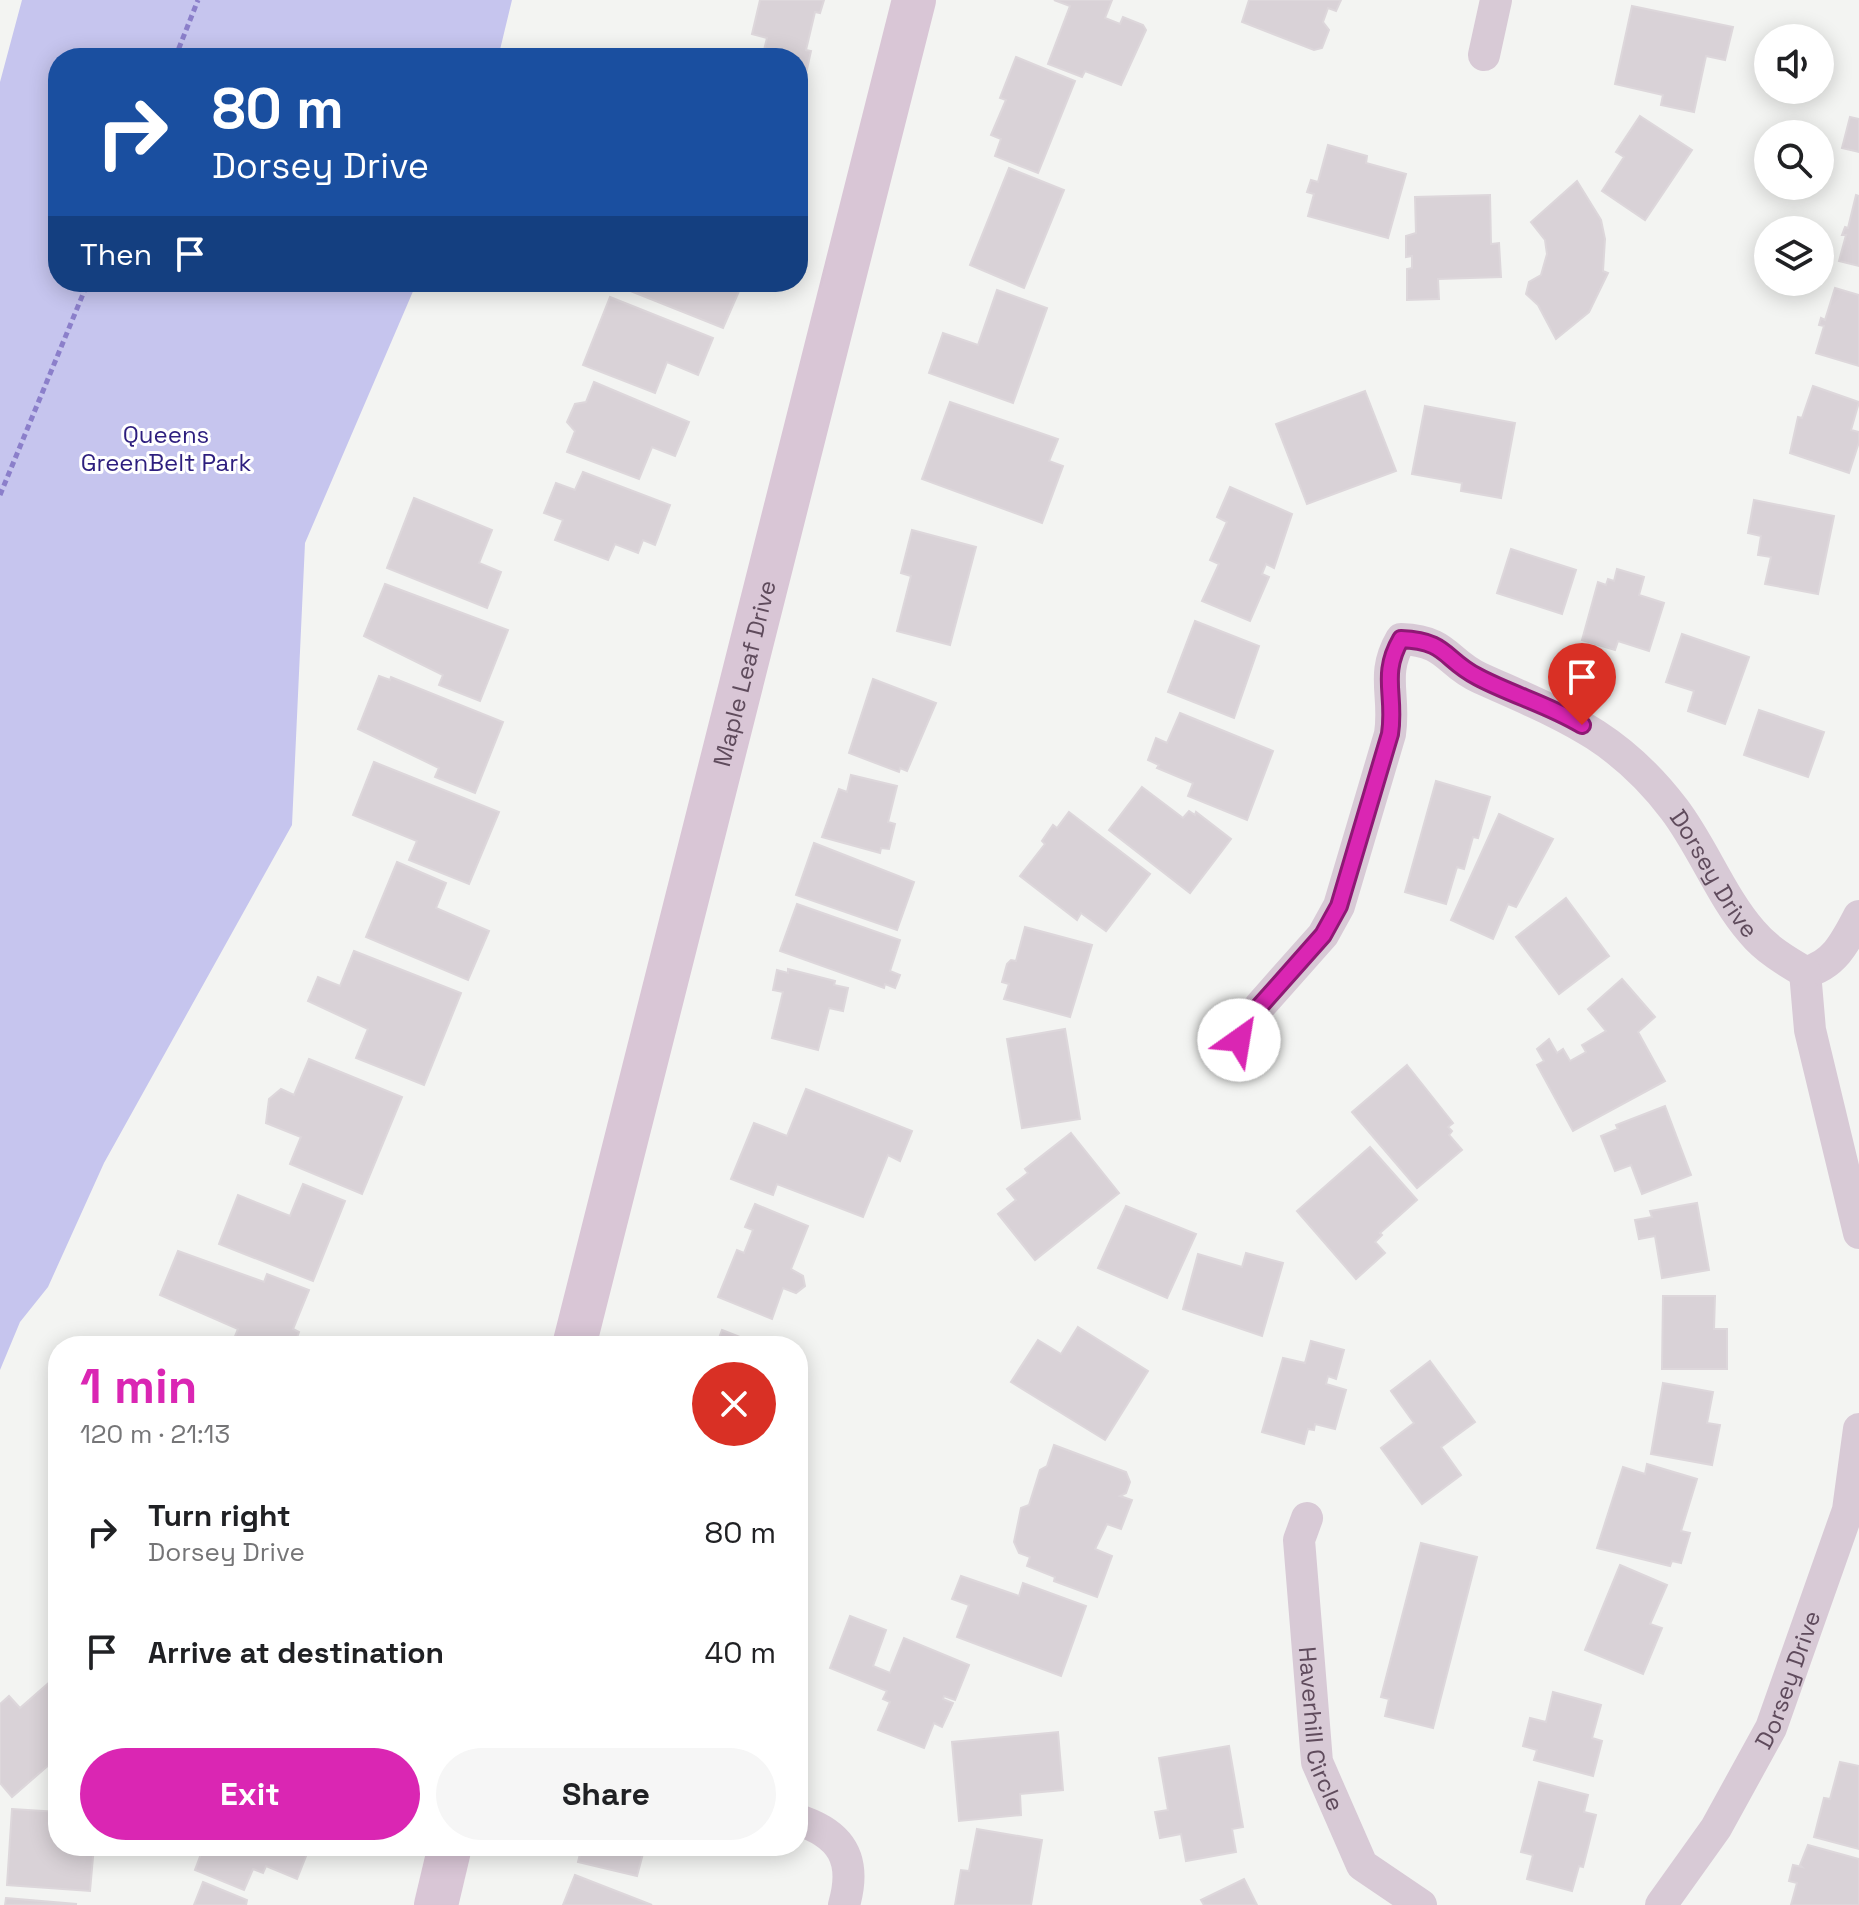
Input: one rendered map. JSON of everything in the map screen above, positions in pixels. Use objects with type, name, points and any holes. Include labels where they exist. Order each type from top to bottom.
[{"type":"street","name":"Maple Leaf Drive","points":[[577,1336],[914,0]]},
{"type":"street","points":[[1484,55],[1496,0]]},
{"type":"street","name":"Dorsey Drive","points":[[1239,1040],[1260,1006],[1323,935],[1339,906],[1390,734],[1394,713],[1389,659],[1401,639],[1425,640],[1442,647],[1474,675],[1559,712],[1604,738],[1635,764],[1675,810],[1753,933],[1805,972]]},
{"type":"street","points":[[1859,916],[1838,952],[1820,969],[1805,972],[1810,1030],[1859,1233]]},
{"type":"street","name":"Dorsey Drive","points":[[1661,1905],[1716,1828],[1771,1728],[1854,1512],[1859,1429]]},
{"type":"street","name":"Haverhill Circle","points":[[1307,1518],[1299,1540],[1317,1762],[1362,1865],[1421,1905]]},
{"type":"street","points":[[808,1825],[834,1837],[845,1853],[849,1867],[844,1905]]},
{"type":"street","points":[[436,1905],[448,1856]]},
{"type":"path","points":[[179,48],[198,0]]},
{"type":"path","points":[[0,495],[84,292]]},
{"type":"green space","name":"Queens GreenBelt Park","points":[[22,0],[512,0],[500,48],[48,48],[48,292],[413,292],[305,543],[292,825],[104,1163],[48,1287],[20,1322],[0,1370],[0,82]]},
{"type":"building","points":[[760,0],[824,0],[820,13],[815,12],[806,48],[764,48],[767,38],[752,34]]},
{"type":"building","points":[[1054,0],[1112,0],[1105,18],[1120,24],[1123,17],[1143,25],[1146,30],[1121,85],[1085,71],[1082,77],[1048,64],[1070,6]]},
{"type":"building","points":[[1249,0],[1341,0],[1336,11],[1328,8],[1323,22],[1329,30],[1322,48],[1314,50],[1242,22]]},
{"type":"building","points":[[1632,6],[1733,27],[1725,60],[1706,56],[1694,112],[1661,105],[1663,95],[1615,84]]},
{"type":"building","points":[[1016,57],[1075,81],[1038,173],[995,156],[1001,139],[991,135],[1006,100],[1000,98]]},
{"type":"building","points":[[1640,116],[1692,150],[1645,220],[1602,191],[1624,157],[1616,152]]},
{"type":"building","points":[[1850,117],[1859,119],[1859,152],[1842,148]]},
{"type":"building","points":[[1328,145],[1367,156],[1366,163],[1406,174],[1388,238],[1308,216],[1314,194],[1307,192],[1311,180],[1318,182]]},
{"type":"building","points":[[1009,168],[1064,190],[1024,288],[970,265]]},
{"type":"building","points":[[1577,181],[1601,220],[1605,239],[1603,271],[1608,273],[1589,312],[1556,339],[1538,305],[1526,294],[1529,282],[1541,275],[1547,254],[1545,240],[1531,222]]},
{"type":"building","points":[[1490,195],[1491,244],[1499,243],[1501,277],[1438,279],[1439,299],[1407,300],[1407,269],[1412,268],[1412,256],[1406,257],[1406,236],[1416,233],[1415,197]]},
{"type":"building","points":[[1856,195],[1859,196],[1859,266],[1839,261],[1846,235],[1842,235],[1845,227],[1848,228]]},
{"type":"building","points":[[1835,288],[1859,295],[1859,366],[1816,353],[1824,326],[1819,325],[1821,318],[1825,320]]},
{"type":"building","points":[[997,290],[1047,308],[1013,403],[929,373],[943,333],[978,345]]},
{"type":"building","points":[[633,292],[739,292],[723,328]]},
{"type":"building","points":[[610,297],[713,338],[698,375],[667,362],[655,393],[583,365]]},
{"type":"building","points":[[594,382],[689,422],[675,456],[652,447],[639,479],[567,452],[575,431],[567,422],[575,404],[586,402]]},
{"type":"building","points":[[1813,386],[1859,402],[1851,430],[1859,432],[1859,442],[1849,473],[1790,453],[1798,417],[1802,418]]},
{"type":"building","points":[[1365,391],[1396,471],[1307,504],[1276,424]]},
{"type":"building","points":[[950,402],[1058,439],[1049,461],[1063,466],[1042,523],[922,479]]},
{"type":"building","points":[[1425,406],[1515,423],[1501,498],[1461,491],[1462,483],[1412,474]]},
{"type":"building","points":[[583,472],[670,505],[655,545],[643,540],[638,553],[615,544],[608,560],[555,540],[563,520],[544,513],[556,483],[575,490]]},
{"type":"building","points":[[1230,487],[1292,514],[1274,568],[1266,564],[1262,574],[1269,577],[1250,621],[1202,601],[1219,564],[1210,560],[1227,522],[1217,517]]},
{"type":"building","points":[[414,498],[492,530],[479,563],[501,572],[487,608],[387,568]]},
{"type":"building","points":[[1754,500],[1834,516],[1818,594],[1765,584],[1771,557],[1758,555],[1761,536],[1748,533]]},
{"type":"building","points":[[912,530],[976,547],[950,645],[897,631],[911,576],[901,573]]},
{"type":"building","points":[[1511,549],[1576,570],[1562,614],[1497,593]]},
{"type":"building","points":[[1617,569],[1644,577],[1639,595],[1664,603],[1649,651],[1618,641],[1615,650],[1582,640],[1598,582],[1606,585],[1608,579],[1614,581]]},
{"type":"building","points":[[385,584],[508,630],[480,701],[439,685],[443,675],[364,636]]},
{"type":"building","points":[[1195,621],[1259,646],[1234,718],[1168,692]]},
{"type":"building","points":[[1682,634],[1749,657],[1725,724],[1688,711],[1694,691],[1666,682]]},
{"type":"building","points":[[379,676],[390,680],[391,677],[503,722],[475,793],[435,777],[439,768],[358,729]]},
{"type":"building","points":[[873,679],[936,703],[907,771],[900,768],[899,772],[849,753]]},
{"type":"building","points":[[1759,710],[1824,732],[1808,777],[1744,755]]},
{"type":"building","points":[[1180,713],[1273,751],[1247,820],[1188,796],[1193,783],[1157,768],[1159,765],[1148,760],[1156,738],[1167,743]]},
{"type":"building","points":[[374,762],[499,812],[469,884],[409,860],[417,841],[353,815]]},
{"type":"building","points":[[851,775],[897,786],[888,822],[895,824],[889,849],[881,848],[880,853],[822,837],[839,789],[847,792]]},
{"type":"building","points":[[1436,781],[1490,797],[1478,838],[1473,837],[1464,869],[1457,867],[1446,904],[1405,892]]},
{"type":"building","points":[[1142,787],[1183,818],[1189,811],[1195,815],[1196,812],[1231,839],[1190,893],[1109,830]]},
{"type":"building","points":[[1069,812],[1150,874],[1106,931],[1081,913],[1077,920],[1020,876],[1045,844],[1042,841],[1053,825],[1057,828]]},
{"type":"building","points":[[1499,814],[1553,839],[1516,907],[1508,904],[1493,939],[1451,920]]},
{"type":"building","points":[[814,843],[914,882],[897,930],[796,895]]},
{"type":"building","points":[[397,862],[446,883],[436,908],[489,931],[468,980],[366,937]]},
{"type":"building","points":[[1566,898],[1609,956],[1559,994],[1516,937]]},
{"type":"building","points":[[797,904],[900,940],[890,971],[900,975],[895,988],[885,984],[884,988],[780,951]]},
{"type":"building","points":[[1025,927],[1092,945],[1070,1017],[1004,999],[1009,984],[1002,982],[1007,964],[1011,960],[1016,961]]},
{"type":"building","points":[[354,951],[461,993],[424,1085],[356,1058],[368,1029],[308,1001],[318,977],[340,986]]},
{"type":"building","points":[[788,969],[835,981],[834,985],[848,988],[843,1011],[829,1008],[818,1050],[772,1038],[783,992],[773,990],[777,970],[788,973]]},
{"type":"building","points":[[1622,979],[1655,1017],[1638,1032],[1665,1081],[1573,1131],[1537,1065],[1544,1061],[1537,1049],[1549,1039],[1557,1053],[1563,1049],[1570,1061],[1586,1052],[1582,1045],[1606,1031],[1588,1009]]},
{"type":"building","points":[[1065,1029],[1080,1119],[1022,1128],[1007,1039]]},
{"type":"building","points":[[309,1059],[402,1097],[362,1194],[290,1164],[301,1137],[266,1123],[269,1099],[281,1089],[294,1095]]},
{"type":"building","points":[[1407,1065],[1453,1123],[1448,1127],[1452,1131],[1449,1135],[1462,1150],[1417,1188],[1352,1112]]},
{"type":"building","points":[[806,1089],[912,1131],[900,1161],[888,1155],[863,1217],[777,1184],[773,1195],[731,1179],[754,1123],[787,1136]]},
{"type":"building","points":[[1665,1106],[1691,1175],[1642,1194],[1631,1165],[1615,1171],[1601,1136],[1618,1129],[1616,1125]]},
{"type":"building","points":[[1071,1133],[1119,1193],[1035,1260],[998,1214],[1016,1200],[1007,1189],[1028,1173],[1025,1169]]},
{"type":"building","points":[[1370,1147],[1417,1200],[1380,1233],[1382,1235],[1375,1242],[1385,1253],[1356,1279],[1297,1211]]},
{"type":"building","points":[[303,1184],[345,1201],[313,1281],[219,1244],[238,1195],[290,1216]]},
{"type":"building","points":[[1697,1203],[1709,1270],[1662,1278],[1655,1236],[1639,1239],[1635,1220],[1652,1217],[1650,1211]]},
{"type":"building","points":[[755,1204],[808,1226],[791,1269],[803,1276],[805,1286],[796,1293],[783,1288],[772,1319],[718,1297],[737,1250],[744,1253],[753,1230],[745,1227]]},
{"type":"building","points":[[1126,1206],[1196,1234],[1167,1298],[1098,1268]]},
{"type":"building","points":[[178,1251],[264,1282],[267,1274],[309,1290],[293,1329],[299,1332],[298,1336],[235,1336],[238,1329],[160,1295]]},
{"type":"building","points":[[1246,1253],[1283,1263],[1262,1336],[1183,1309],[1198,1254],[1242,1267]]},
{"type":"building","points":[[1663,1296],[1715,1296],[1714,1329],[1727,1329],[1727,1369],[1662,1369]]},
{"type":"building","points":[[1078,1327],[1148,1371],[1105,1440],[1011,1382],[1038,1340],[1061,1354]]},
{"type":"building","points":[[722,1330],[737,1336],[720,1336]]},
{"type":"building","points":[[1311,1341],[1344,1350],[1336,1379],[1328,1376],[1326,1384],[1346,1390],[1335,1429],[1315,1424],[1314,1430],[1308,1429],[1304,1444],[1262,1432],[1283,1358],[1305,1363]]},
{"type":"building","points":[[1430,1361],[1475,1422],[1441,1447],[1461,1475],[1422,1504],[1381,1448],[1414,1423],[1391,1391]]},
{"type":"building","points":[[1663,1383],[1713,1392],[1707,1423],[1720,1425],[1712,1465],[1651,1454]]},
{"type":"building","points":[[1054,1445],[1126,1472],[1130,1482],[1126,1493],[1120,1496],[1132,1500],[1121,1529],[1107,1524],[1095,1549],[1112,1556],[1097,1597],[1054,1581],[1055,1577],[1027,1566],[1030,1557],[1019,1553],[1014,1542],[1021,1508],[1029,1505],[1040,1470],[1047,1466]]},
{"type":"building","points":[[1647,1464],[1697,1479],[1681,1531],[1690,1533],[1681,1563],[1672,1561],[1670,1566],[1597,1548],[1623,1467],[1645,1474]]},
{"type":"building","points":[[1421,1543],[1477,1557],[1433,1728],[1385,1716],[1389,1699],[1381,1697]]},
{"type":"building","points":[[1620,1565],[1667,1585],[1650,1624],[1662,1628],[1643,1674],[1585,1650]]},
{"type":"building","points":[[961,1576],[1019,1596],[1023,1583],[1086,1606],[1061,1676],[957,1637],[969,1605],[952,1599]]},
{"type":"building","points":[[850,1616],[886,1630],[873,1666],[890,1673],[904,1638],[969,1665],[955,1700],[944,1696],[943,1699],[953,1703],[942,1727],[934,1723],[924,1748],[878,1730],[890,1702],[883,1699],[887,1691],[830,1668]]},
{"type":"building","points":[[48,1683],[48,1766],[12,1797],[0,1783],[0,1704],[9,1696],[20,1708]]},
{"type":"building","points":[[1553,1692],[1601,1705],[1592,1738],[1602,1741],[1593,1776],[1534,1760],[1537,1750],[1523,1746],[1530,1718],[1546,1722]]},
{"type":"building","points":[[1058,1732],[1063,1790],[1020,1794],[1021,1815],[959,1821],[952,1742]]},
{"type":"building","points":[[1229,1746],[1243,1827],[1232,1829],[1236,1852],[1186,1861],[1181,1834],[1160,1838],[1155,1812],[1168,1810],[1159,1758]]},
{"type":"building","points":[[1840,1762],[1859,1766],[1859,1849],[1814,1837],[1824,1798],[1830,1799]]},
{"type":"building","points":[[1539,1782],[1588,1795],[1584,1812],[1596,1815],[1583,1867],[1579,1866],[1572,1891],[1527,1879],[1533,1855],[1521,1852]]},
{"type":"building","points":[[12,1809],[48,1811],[48,1856],[93,1856],[90,1891],[7,1885]]},
{"type":"building","points":[[977,1829],[1042,1840],[1031,1905],[955,1905],[961,1870],[969,1871]]},
{"type":"building","points":[[1808,1845],[1859,1859],[1859,1905],[1791,1905],[1797,1883],[1789,1881],[1793,1865],[1802,1867],[1800,1865]]},
{"type":"building","points":[[200,1856],[306,1856],[297,1879],[266,1866],[263,1873],[253,1869],[244,1890],[195,1870]]},
{"type":"building","points":[[580,1856],[642,1856],[637,1876],[578,1862]]},
{"type":"building","points":[[575,1875],[652,1905],[563,1905]]},
{"type":"building","points":[[1244,1879],[1257,1905],[1204,1905],[1201,1900]]},
{"type":"building","points":[[203,1882],[247,1900],[246,1905],[194,1905]]},
{"type":"building","points":[[6,1898],[77,1904],[5,1905]]},
{"type":"route","points":[[1239,1040],[1260,1006],[1289,969],[1323,935],[1339,906],[1390,734],[1394,713],[1388,675],[1389,659],[1401,639],[1425,640],[1442,647],[1474,675],[1582,725]]}]
